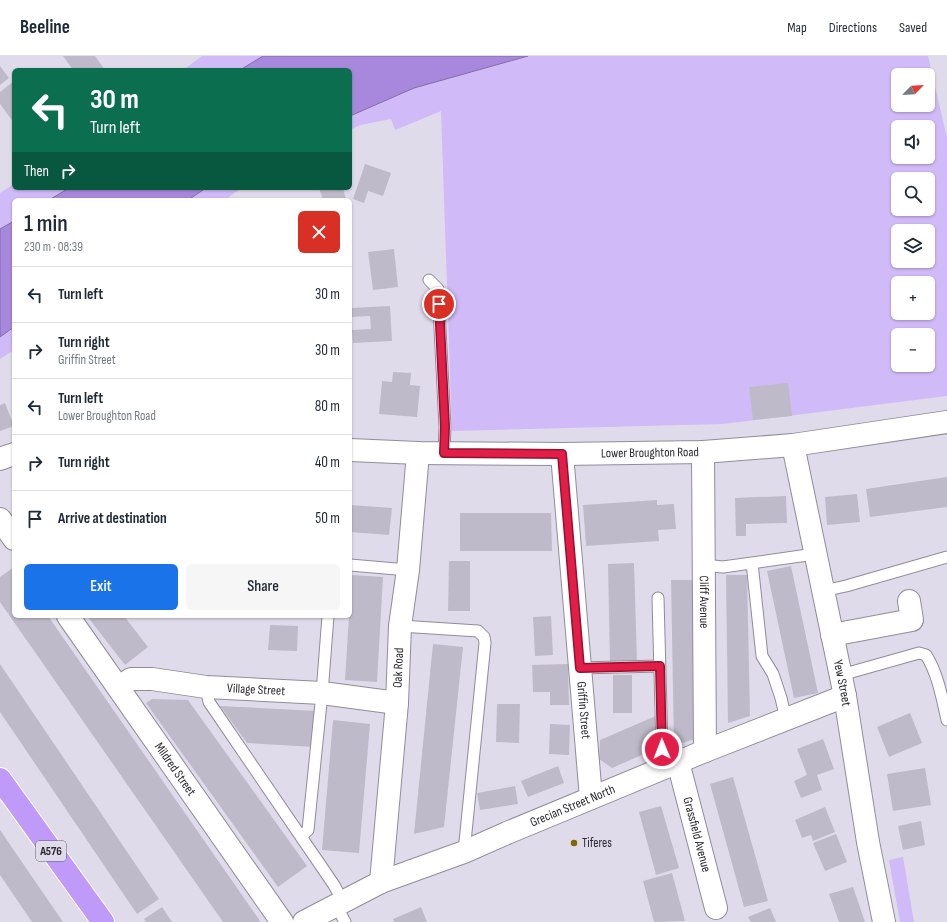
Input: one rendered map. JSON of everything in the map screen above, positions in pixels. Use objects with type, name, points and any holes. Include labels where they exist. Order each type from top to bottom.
[{"type":"highway","name":"A576","points":[[0,779],[103,922]]},
{"type":"street","name":"Lower Broughton Road","points":[[352,450],[418,453],[562,454],[703,452],[792,445],[947,422]]},
{"type":"street","name":"Yew Street","points":[[792,445],[843,685],[868,842],[884,922]]},
{"type":"street","name":"Cliff Avenue","points":[[703,452],[705,751]]},
{"type":"street","name":"Oak Road","points":[[381,882],[397,702],[400,626],[408,570],[418,453]]},
{"type":"street","name":"Griffin Street","points":[[562,454],[591,798]]},
{"type":"street","points":[[0,459],[12,455]]},
{"type":"street","points":[[0,519],[12,536]]},
{"type":"street","points":[[832,635],[912,620],[909,601]]},
{"type":"street","name":"Mildred Street","points":[[69,618],[282,922]]},
{"type":"street","name":"Village Street","points":[[118,687],[131,679],[152,679],[206,687],[322,693],[397,702]]},
{"type":"street","name":"Grecian Street North","points":[[304,922],[341,910],[381,882],[464,852],[673,764],[786,719],[843,685]]},
{"type":"street","name":"Grassfield Avenue","points":[[673,764],[716,908]]},
{"type":"lane","points":[[429,280],[438,289],[445,427],[444,453]]},
{"type":"lane","points":[[704,565],[723,567],[815,554]]},
{"type":"lane","points":[[823,591],[846,586],[947,557]]},
{"type":"lane","points":[[752,563],[762,656],[773,674],[786,719]]},
{"type":"lane","points":[[352,565],[408,570]]},
{"type":"lane","points":[[658,598],[662,749],[673,764]]},
{"type":"lane","points":[[301,837],[308,830],[328,618]]},
{"type":"lane","points":[[400,626],[478,632],[484,637],[485,643],[464,852]]},
{"type":"lane","points":[[843,685],[919,653],[926,655],[932,663],[947,720]]},
{"type":"lane","points":[[580,668],[660,666]]},
{"type":"lane","points":[[206,687],[209,702],[334,885],[341,910]]},
{"type":"shaded area","points":[[202,56],[263,56],[243,68],[186,68]]},
{"type":"shaded area","points":[[263,56],[528,56],[414,88],[352,115],[352,68],[243,68]]},
{"type":"shaded area","points":[[528,56],[928,56],[931,68],[891,68],[891,112],[935,112],[935,86],[947,138],[947,396],[723,424],[452,431],[441,111],[395,130],[391,119],[360,125],[352,129],[352,115],[414,88]]},
{"type":"shaded area","points":[[12,185],[12,190],[66,190],[52,198],[12,198],[12,222],[0,229],[0,193]]},
{"type":"shaded area","points":[[66,190],[203,190],[191,198],[52,198]]},
{"type":"shaded area","points":[[203,190],[238,190],[228,198],[191,198]]},
{"type":"shaded area","points":[[12,222],[12,328],[0,337],[0,229]]},
{"type":"shaded area","points":[[12,328],[12,351],[0,359],[0,337]]},
{"type":"shaded area","points":[[903,857],[914,922],[900,922],[889,860]]},
{"type":"building","points":[[63,56],[95,56],[104,68],[72,68]]},
{"type":"building","points":[[0,66],[9,78],[0,85]]},
{"type":"building","points":[[12,83],[12,120],[0,104],[0,92]]},
{"type":"building","points":[[365,164],[391,173],[383,196],[368,191],[364,203],[353,199]]},
{"type":"building","points":[[320,190],[344,190],[346,198],[322,198]]},
{"type":"building","points":[[394,249],[398,287],[373,290],[368,252]]},
{"type":"building","points":[[390,306],[392,341],[353,343],[352,330],[371,329],[370,316],[352,317],[352,308]]},
{"type":"building","points":[[393,372],[411,373],[410,385],[420,386],[417,417],[379,414],[382,381],[392,382]]},
{"type":"building","points":[[788,383],[792,416],[753,420],[749,387]]},
{"type":"building","points":[[5,403],[12,421],[12,427],[0,431],[0,405]]},
{"type":"building","points":[[947,477],[947,507],[870,517],[866,489]]},
{"type":"building","points":[[857,494],[860,522],[827,525],[825,497]]},
{"type":"building","points":[[786,496],[787,523],[746,524],[746,536],[736,536],[735,498]]},
{"type":"building","points":[[657,500],[657,505],[674,504],[676,529],[658,530],[659,541],[586,546],[583,505]]},
{"type":"building","points":[[352,505],[392,508],[389,535],[352,532]]},
{"type":"building","points":[[460,513],[551,513],[552,551],[460,551]]},
{"type":"building","points":[[449,561],[470,561],[470,611],[448,611]]},
{"type":"building","points":[[634,563],[637,663],[610,664],[608,564]]},
{"type":"building","points":[[791,566],[818,693],[794,698],[767,571]]},
{"type":"building","points":[[12,568],[12,618],[49,618],[260,921],[259,922],[223,922],[0,602],[0,577]]},
{"type":"building","points":[[352,575],[383,577],[377,682],[345,680],[349,618],[352,618]]},
{"type":"building","points":[[726,575],[747,575],[750,716],[728,723]]},
{"type":"building","points":[[671,580],[692,580],[696,739],[674,745]]},
{"type":"building","points":[[551,616],[553,655],[535,656],[533,617]]},
{"type":"building","points":[[89,618],[126,618],[148,647],[125,665]]},
{"type":"building","points":[[270,625],[298,626],[297,651],[268,650]]},
{"type":"building","points":[[433,644],[463,647],[444,827],[414,834]]},
{"type":"building","points":[[0,664],[159,899],[137,914],[0,712]]},
{"type":"building","points":[[568,664],[569,705],[550,705],[550,692],[533,692],[532,665]]},
{"type":"building","points":[[613,675],[632,675],[632,713],[613,713]]},
{"type":"building","points":[[152,699],[188,700],[307,866],[278,887],[146,703]]},
{"type":"building","points":[[497,704],[520,704],[519,743],[496,742]]},
{"type":"building","points":[[220,706],[317,711],[315,747],[247,743]]},
{"type":"building","points":[[910,713],[922,743],[889,757],[877,727]]},
{"type":"building","points":[[658,715],[660,747],[612,768],[599,759],[600,740]]},
{"type":"building","points":[[333,720],[370,724],[359,853],[322,850]]},
{"type":"building","points":[[550,724],[570,725],[569,755],[549,754]]},
{"type":"building","points":[[823,739],[834,769],[817,775],[822,790],[801,798],[794,781],[807,775],[797,749]]},
{"type":"building","points":[[558,766],[564,783],[528,797],[521,781]]},
{"type":"building","points":[[925,768],[931,805],[893,811],[887,774]]},
{"type":"building","points":[[733,777],[768,901],[744,907],[710,784]]},
{"type":"building","points":[[515,786],[518,804],[480,810],[477,793]]},
{"type":"building","points":[[661,806],[679,868],[656,875],[639,812]]},
{"type":"building","points":[[825,807],[835,832],[813,841],[811,835],[802,838],[795,820]]},
{"type":"building","points":[[921,821],[925,845],[903,850],[898,826]]},
{"type":"building","points":[[0,830],[63,922],[32,922],[0,875]]},
{"type":"building","points":[[836,834],[847,862],[825,871],[813,843]]},
{"type":"building","points":[[672,873],[685,921],[654,922],[643,881]]},
{"type":"building","points":[[853,887],[865,922],[839,922],[829,894]]},
{"type":"building","points":[[162,907],[172,922],[146,922],[144,919]]},
{"type":"building","points":[[421,907],[427,922],[394,922],[393,919]]},
{"type":"building","points":[[770,908],[776,922],[751,922],[748,917]]},
{"type":"place","name":"Tiferes","points":[[574,843]]},
{"type":"route","points":[[439,304],[445,427],[444,453],[562,454],[580,668],[660,666],[662,749]]}]
